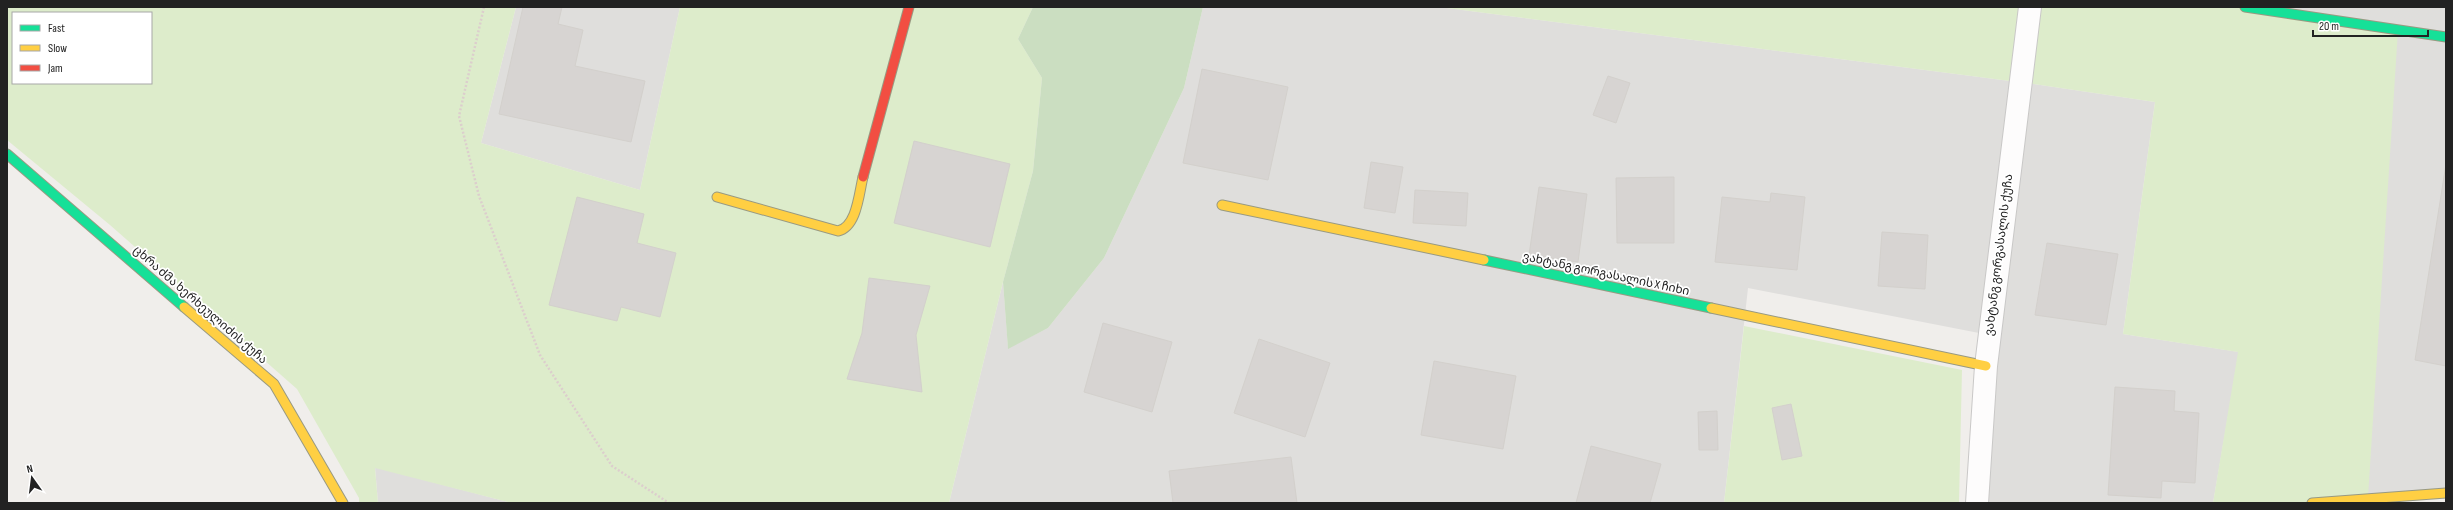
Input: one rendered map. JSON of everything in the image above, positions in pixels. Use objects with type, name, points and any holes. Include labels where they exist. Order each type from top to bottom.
[{"type":"street","points":[[717,197],[831,231],[840,232],[846,228],[851,222],[909,7]]},
{"type":"street","name":"ვახტანგ გორგასალის ქუჩა","points":[[1977,503],[1986,366],[2030,7]]},
{"type":"street","points":[[2245,7],[2446,37]]},
{"type":"street","name":"ცხრა ძმა ხერხეულიძის ქუჩა","points":[[7,154],[274,384],[343,503]]},
{"type":"street","name":"ვახტანგ გორგასალის X ჩიხი","points":[[1222,205],[1986,366]]},
{"type":"street","points":[[2312,503],[2446,493]]},
{"type":"path","points":[[484,7],[459,116],[479,196],[540,355],[612,466],[669,503]]},
{"type":"shaded area","points":[[516,7],[680,7],[640,190],[481,143]]},
{"type":"shaded area","points":[[1203,7],[1439,7],[2010,81],[1979,333],[1748,288],[1724,503],[949,503],[1003,282],[1008,348],[1048,328],[1104,258],[1184,88]]},
{"type":"shaded area","points":[[2245,7],[2446,7],[2446,493],[2368,497]]},
{"type":"shaded area","points":[[2020,82],[2155,102],[2123,334],[2239,352],[2213,503],[1977,503]]},
{"type":"shaded area","points":[[375,467],[512,503],[378,503]]},
{"type":"green space","points":[[7,7],[516,7],[481,143],[640,190],[680,7],[1033,7],[1018,39],[1042,78],[1033,171],[1003,282],[949,503],[512,503],[375,468],[378,503],[359,503],[359,498],[297,389],[110,225],[7,140]]},
{"type":"green space","points":[[1033,7],[1203,7],[1184,88],[1104,258],[1048,328],[1008,349],[1003,282],[1033,171],[1042,78],[1018,39]]},
{"type":"green space","points":[[1439,7],[2020,7],[2010,81]]},
{"type":"green space","points":[[2030,7],[2245,7],[2398,30],[2368,497],[2312,503],[2213,503],[2238,352],[2123,334],[2155,102],[2020,82]]},
{"type":"green space","points":[[1744,326],[1962,370],[1959,503],[1724,503]]},
{"type":"building","points":[[523,7],[562,7],[558,24],[583,30],[575,66],[645,81],[631,142],[499,114]]},
{"type":"building","points":[[1202,69],[1288,87],[1268,180],[1183,163]]},
{"type":"building","points":[[1608,76],[1630,83],[1616,123],[1593,115]]},
{"type":"building","points":[[914,141],[1010,164],[990,247],[894,223]]},
{"type":"building","points":[[1371,162],[1403,167],[1395,213],[1364,208]]},
{"type":"building","points":[[2446,164],[2446,366],[2415,360]]},
{"type":"building","points":[[1674,177],[1674,243],[1617,243],[1616,178]]},
{"type":"building","points":[[1539,187],[1587,194],[1578,262],[1529,255]]},
{"type":"building","points":[[1415,190],[1468,193],[1466,226],[1413,223]]},
{"type":"building","points":[[1771,193],[1805,197],[1797,270],[1715,262],[1722,197],[1770,202]]},
{"type":"building","points":[[577,197],[644,214],[637,243],[676,253],[660,317],[621,307],[617,321],[549,305]]},
{"type":"building","points":[[1882,232],[1928,235],[1925,289],[1878,286]]},
{"type":"building","points":[[2047,243],[2118,254],[2106,325],[2035,315]]},
{"type":"building","points":[[869,278],[930,286],[916,335],[922,392],[847,379],[862,333]]},
{"type":"building","points":[[1103,323],[1172,342],[1152,412],[1084,392]]},
{"type":"building","points":[[1259,339],[1330,363],[1305,437],[1234,413]]},
{"type":"building","points":[[1434,361],[1516,376],[1503,449],[1421,435]]},
{"type":"building","points":[[2115,387],[2175,391],[2174,411],[2199,413],[2195,483],[2162,481],[2161,498],[2108,495]]},
{"type":"building","points":[[1791,404],[1802,456],[1782,460],[1772,408]]},
{"type":"building","points":[[1717,411],[1718,450],[1699,450],[1698,412]]},
{"type":"building","points":[[1591,446],[1661,464],[1650,503],[1576,503]]},
{"type":"building","points":[[1291,457],[1297,503],[1173,503],[1169,471]]},
{"type":"traffic: fast","points":[[2245,7],[2446,37]]},
{"type":"traffic: fast","points":[[7,154],[184,307]]},
{"type":"traffic: fast","points":[[1484,260],[1711,308]]},
{"type":"traffic: slow","points":[[717,197],[838,231],[844,228],[853,216],[863,177]]},
{"type":"traffic: slow","points":[[1222,205],[1484,260]]},
{"type":"traffic: slow","points":[[184,307],[274,384],[343,503]]},
{"type":"traffic: slow","points":[[1711,308],[1986,366]]},
{"type":"traffic: slow","points":[[2312,503],[2446,493]]},
{"type":"traffic: jam","points":[[863,177],[909,7]]}]
